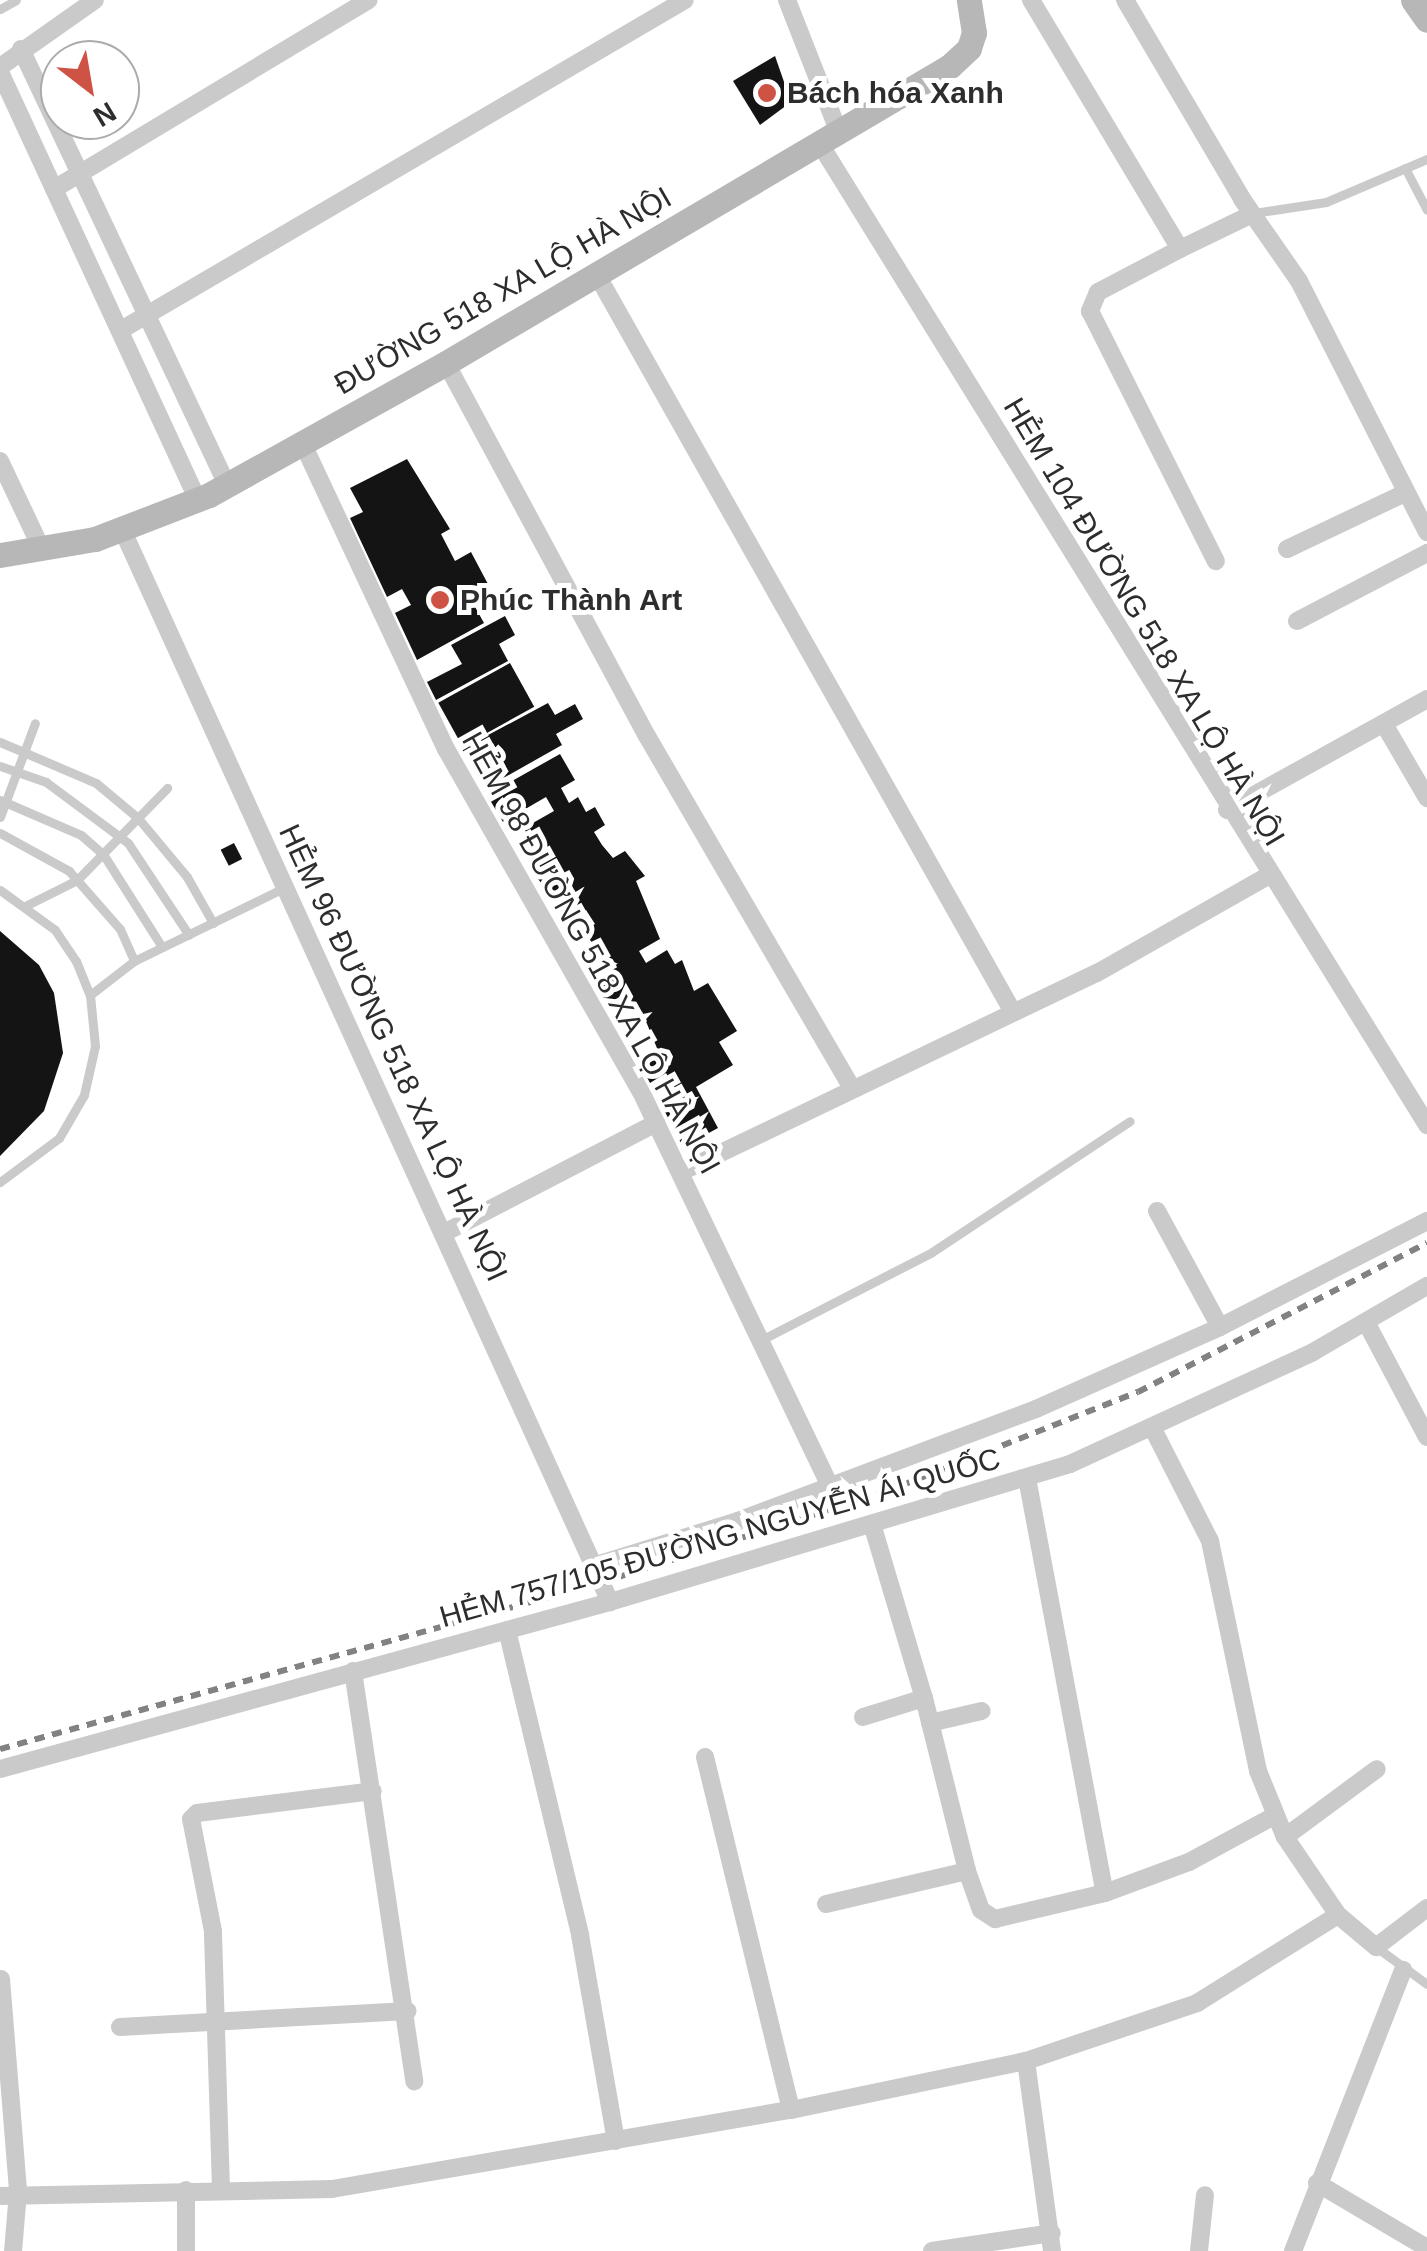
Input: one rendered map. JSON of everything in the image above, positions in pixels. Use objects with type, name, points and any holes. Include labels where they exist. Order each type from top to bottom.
[{"type":"street","points":[[95,0],[21,49],[0,70],[198,500]]},
{"type":"street","points":[[54,189],[369,0]]},
{"type":"street","points":[[120,330],[685,0]]},
{"type":"street","name":"HẺM 104 ĐƯỜNG 518 XA LỘ HÀ NỘI","points":[[787,0],[830,139],[1227,810],[1427,1125]]},
{"type":"street","name":"ĐƯỜNG 518 XA LỘ HÀ NỘI","points":[[0,555],[42,550],[122,529],[198,500],[446,363],[830,139],[962,57],[974,33],[969,0]]},
{"type":"street","points":[[1031,0],[1180,249]]},
{"type":"street","points":[[1125,0],[1252,214],[1299,281],[1404,493],[1426,529]]},
{"type":"street","points":[[1413,0],[1427,20]]},
{"type":"street","points":[[21,49],[228,486]]},
{"type":"street","points":[[1216,561],[1090,311],[1098,292],[1252,214]]},
{"type":"street","points":[[596,275],[1013,1012]]},
{"type":"street","points":[[446,363],[647,736],[852,1088]]},
{"type":"street","name":"HẺM 98 ĐƯỜNG 518 XA LỘ HÀ NỘI","points":[[303,444],[450,758],[656,1122],[831,1488]]},
{"type":"street","points":[[0,461],[42,550]]},
{"type":"street","points":[[1287,548],[1404,493]]},
{"type":"street","name":"HẺM 96 ĐƯỜNG 518 XA LỘ HÀ NỘI","points":[[122,529],[610,1602]]},
{"type":"street","points":[[1298,621],[1427,554]]},
{"type":"street","points":[[1227,810],[1427,699]]},
{"type":"street","points":[[1384,724],[1427,798]]},
{"type":"street","points":[[680,1172],[1106,968],[1268,876]]},
{"type":"street","points":[[444,1232],[656,1122]]},
{"type":"street","points":[[1157,1211],[1220,1327]]},
{"type":"street","points":[[596,1565],[831,1488],[1036,1410],[1220,1327],[1427,1220]]},
{"type":"street","name":"HẺM 757/105 ĐƯỜNG NGUYỄN ÁI QUỐC","points":[[0,1769],[610,1602],[1027,1478],[1153,1430],[1366,1322],[1427,1286]]},
{"type":"street","points":[[1366,1322],[1427,1437]]},
{"type":"street","points":[[1153,1430],[1210,1540],[1234,1669],[1274,1816],[1285,1837],[1338,1915],[1376,1948],[1427,1908]]},
{"type":"street","points":[[1027,1478],[1105,1894]]},
{"type":"street","points":[[872,1524],[924,1698],[967,1872],[981,1910],[995,1919],[1105,1894],[1189,1862],[1274,1816]]},
{"type":"street","points":[[507,1630],[580,1935],[616,2141]]},
{"type":"street","points":[[354,1671],[408,2011],[414,2081]]},
{"type":"street","points":[[862,1717],[924,1698]]},
{"type":"street","points":[[930,1723],[982,1711]]},
{"type":"street","points":[[706,1757],[791,2110]]},
{"type":"street","points":[[1285,1837],[1377,1769]]},
{"type":"street","points":[[221,2190],[213,1930],[191,1819],[373,1790]]},
{"type":"street","points":[[826,1904],[967,1872]]},
{"type":"street","points":[[9,2194],[332,2189],[791,2110],[1026,2061],[1196,2003],[1338,1915]]},
{"type":"street","points":[[1293,2251],[1403,1970]]},
{"type":"street","points":[[0,1979],[13,2251]]},
{"type":"street","points":[[120,2027],[217,2026],[408,2011]]},
{"type":"street","points":[[932,2251],[1052,2242],[1026,2061]]},
{"type":"street","points":[[1317,2184],[1427,2248]]},
{"type":"street","points":[[186,2190],[186,2251]]},
{"type":"street","points":[[1199,2251],[1205,2195]]},
{"type":"lane","points":[[0,9],[16,0]]},
{"type":"lane","points":[[1252,214],[1326,202],[1427,159]]},
{"type":"lane","points":[[1405,168],[1427,210]]},
{"type":"lane","points":[[0,817],[35,722]]},
{"type":"lane","points":[[0,742],[96,783],[138,818],[188,877],[213,923]]},
{"type":"lane","points":[[0,766],[46,782],[120,836],[145,863],[188,935]]},
{"type":"lane","points":[[28,905],[77,880],[167,788]]},
{"type":"lane","points":[[3,801],[81,835],[102,854],[162,948]]},
{"type":"lane","points":[[0,833],[44,853],[77,880],[120,929],[134,961]]},
{"type":"lane","points":[[90,996],[134,961],[287,887]]},
{"type":"lane","points":[[0,890],[28,905],[76,961],[90,996],[94,1046],[84,1094],[59,1138],[22,1172],[0,1182]]},
{"type":"lane","points":[[763,1339],[932,1252],[1130,1121]]},
{"type":"lane","points":[[1376,1948],[1427,1984]]},
{"type":"building","name":"Bách hóa Xanh","points":[[775,56],[791,102],[760,125],[733,81]]},
{"type":"building","points":[[407,459],[450,529],[441,534],[455,561],[471,552],[489,586],[469,596],[484,623],[417,660],[395,613],[411,605],[402,589],[387,597],[350,518],[363,512],[350,488]]},
{"type":"building","points":[[505,616],[515,635],[499,644],[508,661],[436,700],[427,682],[462,664],[451,645]]},
{"type":"building","points":[[510,663],[534,707],[463,746],[438,703]]},
{"type":"building","points":[[548,703],[555,715],[575,704],[583,719],[556,734],[562,745],[484,789],[462,749]]},
{"type":"building","points":[[560,754],[575,780],[561,788],[569,803],[578,797],[586,812],[595,807],[605,825],[594,832],[602,845],[613,858],[625,851],[645,876],[636,881],[660,939],[639,951],[646,963],[667,950],[675,964],[682,960],[694,991],[708,983],[737,1031],[719,1042],[733,1065],[696,1087],[718,1128],[683,1147],[662,1106],[680,1096],[666,1073],[650,1083],[640,1064],[659,1053],[645,1019],[623,995],[607,1004],[592,978],[608,969],[584,930],[595,924],[586,910],[570,919],[558,891],[551,895],[530,869],[541,863],[524,828],[554,811],[546,797],[503,822],[487,795]]},
{"type":"building","points":[[234,843],[242,859],[229,866],[221,850]]},
{"type":"building","points":[[0,931],[39,965],[54,993],[63,1053],[44,1111],[0,1156]]},
{"type":"railway","points":[[0,1749],[603,1582],[885,1492],[1138,1392],[1427,1243]]},
{"type":"place","name":"Bách hóa Xanh","points":[[767,93]]},
{"type":"place","name":"Phúc Thành Art","points":[[440,600]]}]
